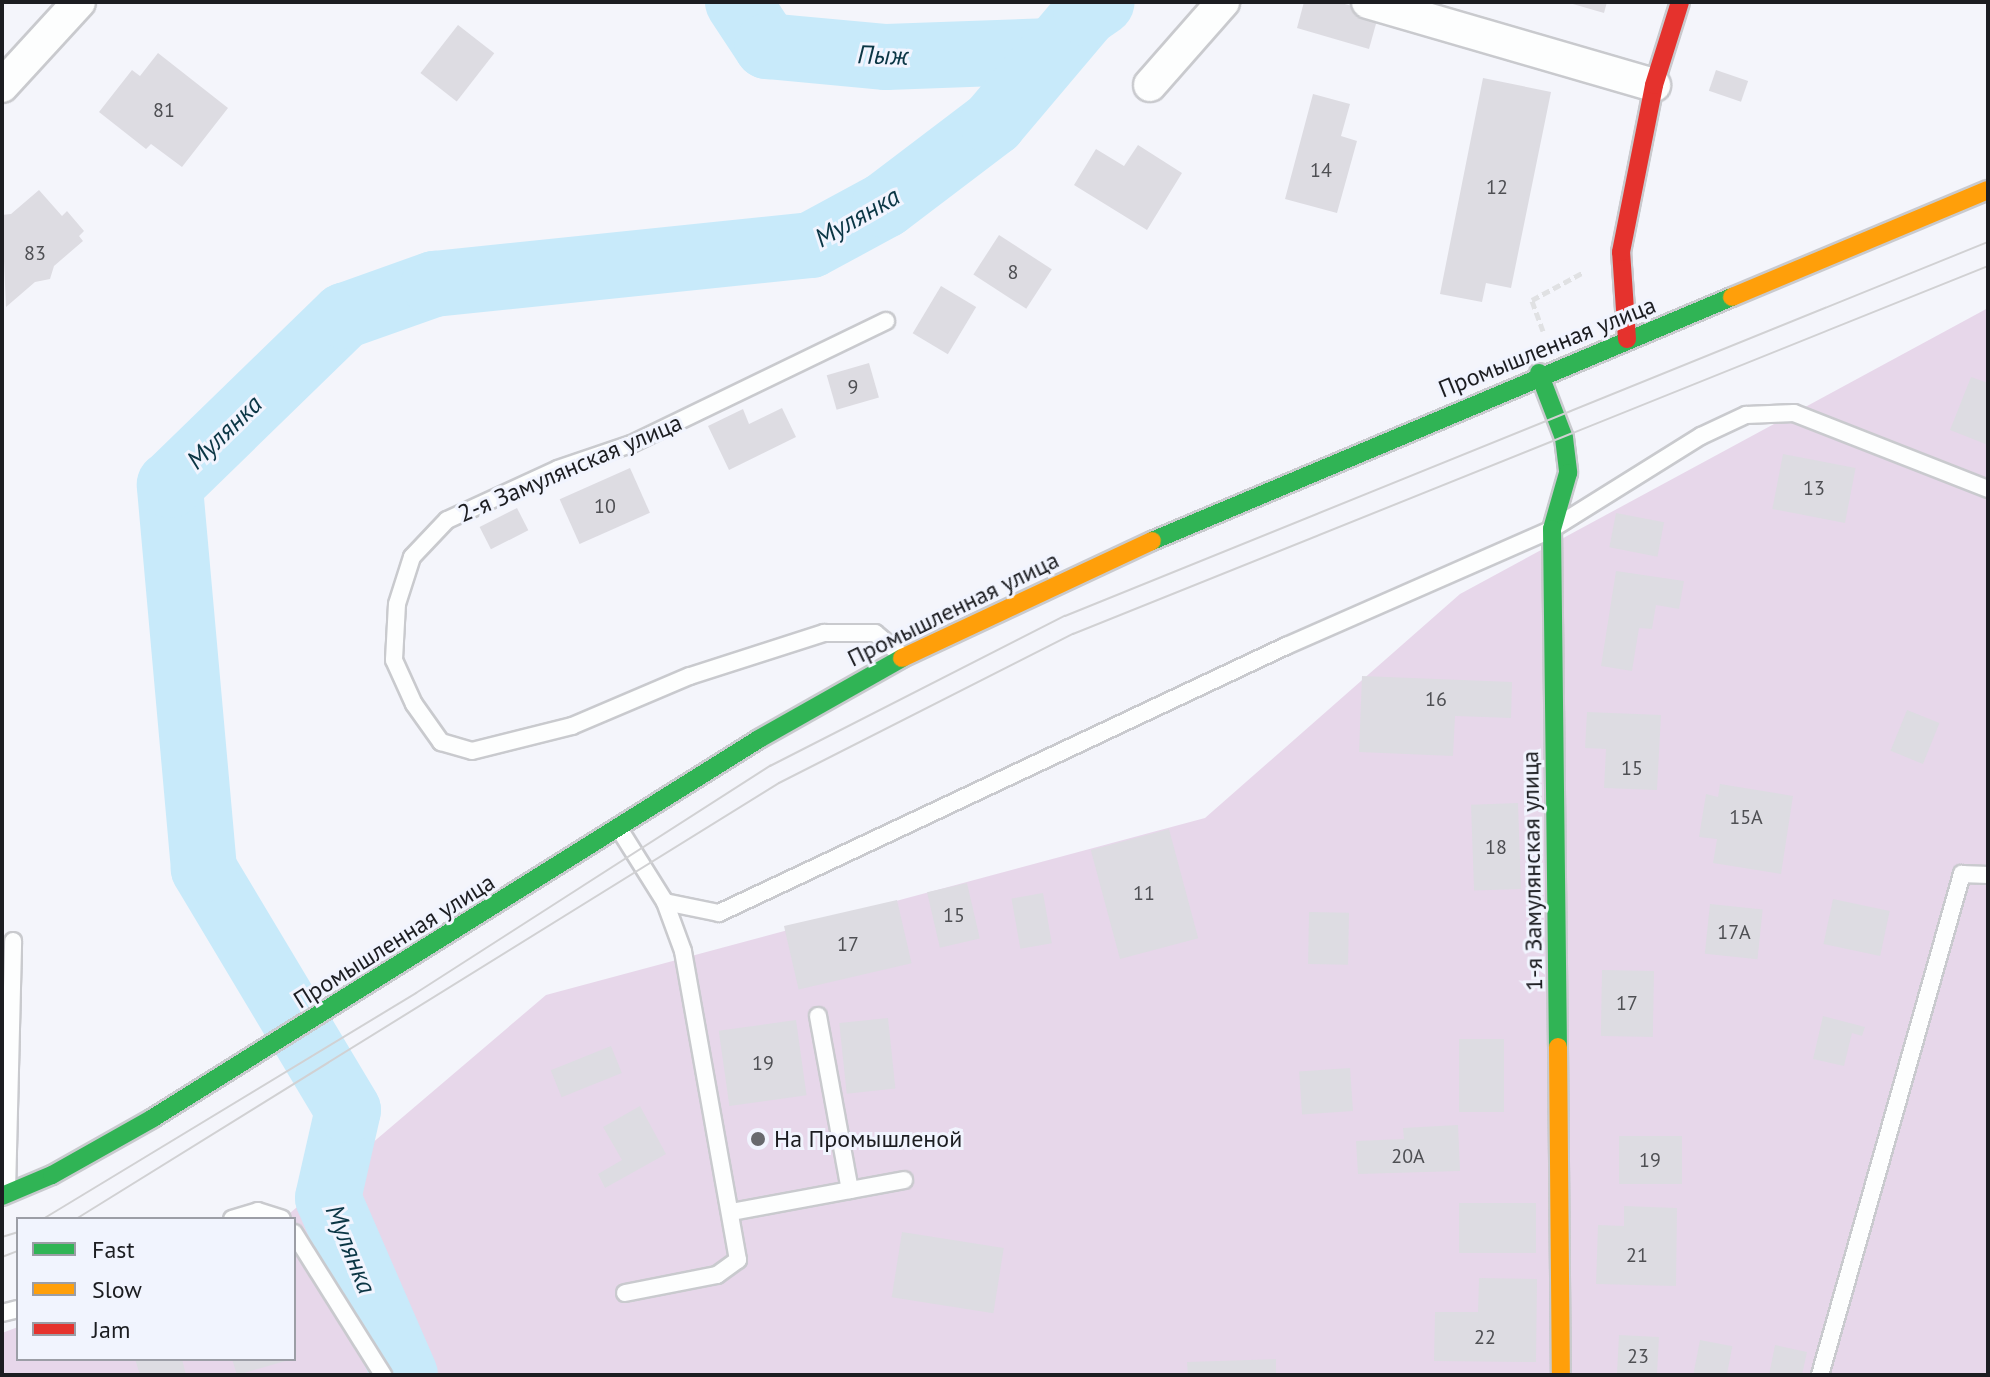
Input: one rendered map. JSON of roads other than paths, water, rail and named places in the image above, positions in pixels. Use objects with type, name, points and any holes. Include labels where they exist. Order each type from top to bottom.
[{"type":"street","points":[[2,86],[79,2]]},
{"type":"street","points":[[1150,85],[1223,2]]},
{"type":"street","points":[[1368,2],[1654,85]]},
{"type":"street","points":[[1627,339],[1621,252],[1654,85],[1680,2]]},
{"type":"street","name":"Промышленная улица","points":[[5,1195],[153,1118],[400,967],[618,826],[903,657],[1211,513],[1539,373],[1988,190]]},
{"type":"street","name":"1-я Замулянская улица","points":[[1539,373],[1564,438],[1568,473],[1552,529],[1561,1375]]},
{"type":"lane","name":"2-я Замулянская улица","points":[[886,321],[631,444],[558,469],[447,520],[412,557],[397,604],[394,660],[414,704],[441,742],[472,751],[572,726],[690,676],[824,633],[875,633],[903,657]]},
{"type":"lane","points":[[665,902],[719,913],[1286,646],[1552,529],[1701,436],[1746,415],[1794,413],[1988,489]]},
{"type":"lane","points":[[618,826],[665,902],[683,951],[732,1212],[738,1260],[730,1270],[625,1293]]},
{"type":"lane","points":[[1820,1375],[1962,874],[1988,875]]},
{"type":"lane","points":[[5,1195],[13,941]]},
{"type":"lane","points":[[818,1016],[850,1190]]},
{"type":"lane","points":[[732,1212],[904,1180]]},
{"type":"lane","points":[[238,1217],[258,1211],[276,1217]]},
{"type":"lane","points":[[296,1236],[383,1375]]},
{"type":"waterway","name":"Пыж","points":[[738,2],[767,46],[886,57],[1051,51]]},
{"type":"waterway","name":"Мулянка","points":[[405,1375],[328,1198],[348,1110],[204,869],[170,485],[344,316],[434,284],[811,245],[885,205],[993,123],[1086,13],[1102,2]]},
{"type":"tram line","points":[[46,1217],[416,993],[770,766],[1065,616],[1988,242]]},
{"type":"tram line","points":[[79,1217],[779,783],[1073,634],[1988,266]]},
{"type":"tram line","points":[[2,1237],[16,1233]]},
{"type":"tram line","points":[[2,1257],[16,1252]]},
{"type":"place","name":"На Промышленой","points":[[758,1139]]}]
